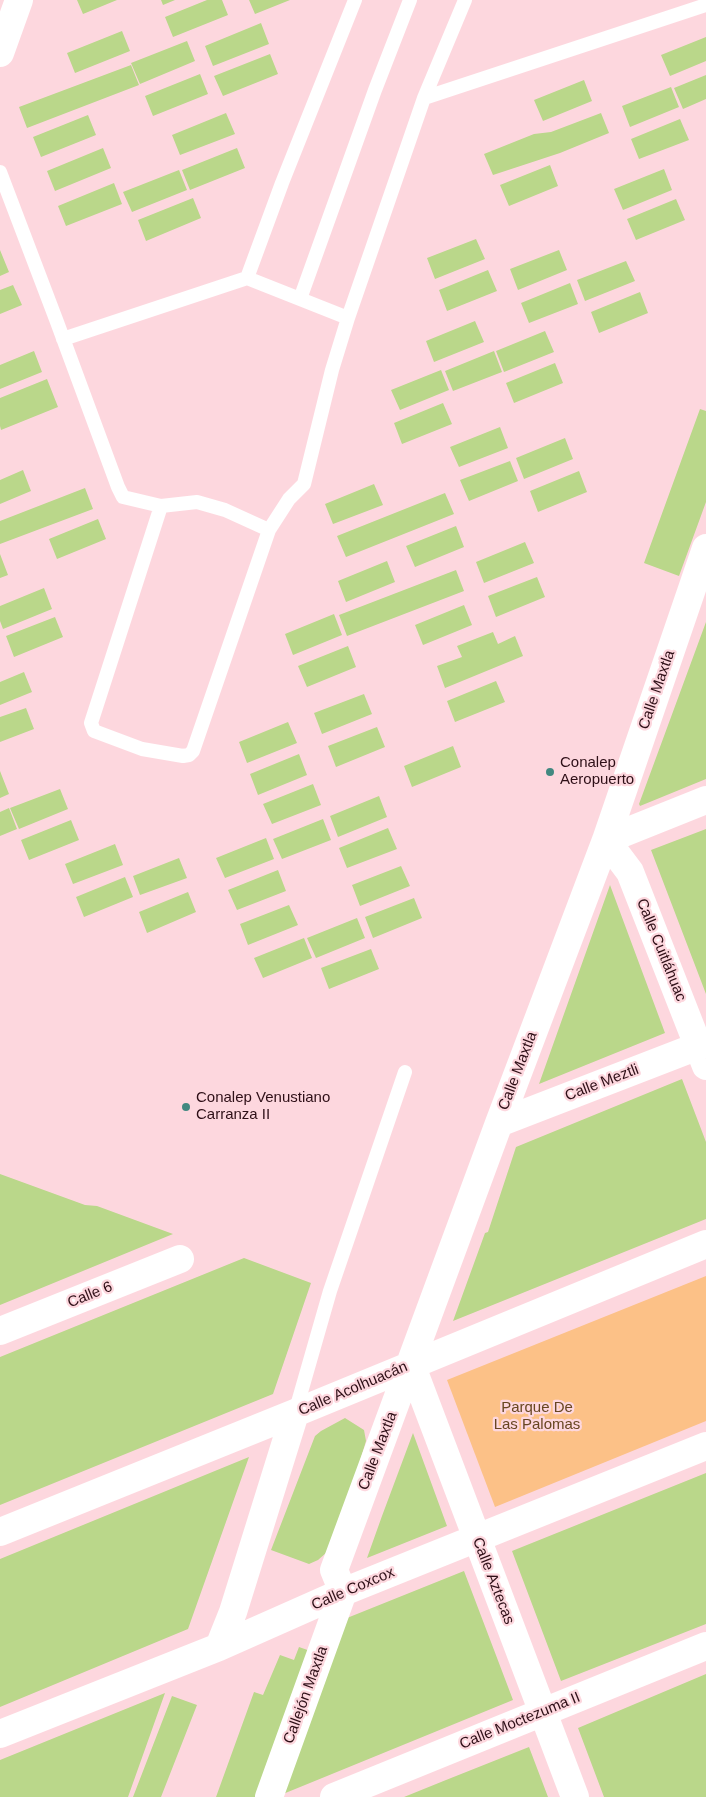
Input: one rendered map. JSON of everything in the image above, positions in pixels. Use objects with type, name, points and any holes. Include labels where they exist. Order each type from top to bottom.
[{"type":"street","points":[[0,53],[19,0]]},
{"type":"street","name":"Calle Maxtla","points":[[342,1592],[334,1570],[606,840],[705,554]]},
{"type":"street","points":[[606,840],[706,800]]},
{"type":"street","name":"Calle Cuitláhuac","points":[[606,840],[630,872],[704,1052]]},
{"type":"street","name":"Calle Meztli","points":[[499,1123],[704,1052]]},
{"type":"street","name":"Calle Acolhuacán","points":[[0,1532],[706,1244]]},
{"type":"street","name":"Calle 6","points":[[0,1332],[180,1259]]},
{"type":"street","name":"Calle Aztecas","points":[[411,1364],[575,1797]]},
{"type":"street","points":[[219,1647],[233,1612],[295,1413]]},
{"type":"street","name":"Calle Coxcox","points":[[0,1734],[219,1647],[342,1592],[706,1446]]},
{"type":"street","name":"Callejón Maxtla","points":[[269,1797],[342,1592]]},
{"type":"street","name":"Calle Moctezuma II","points":[[334,1797],[706,1646]]},
{"type":"lane","points":[[247,278],[282,183],[355,0]]},
{"type":"lane","points":[[300,299],[375,90],[410,0]]},
{"type":"lane","points":[[161,506],[91,723],[94,731],[142,749],[183,756],[189,755],[193,751],[269,530],[289,499],[304,484],[325,397],[348,318],[424,98],[465,0]]},
{"type":"lane","points":[[424,98],[706,6]]},
{"type":"lane","points":[[0,172],[123,497],[161,506],[197,502],[225,510],[269,530]]},
{"type":"lane","points":[[64,339],[247,278],[348,318]]},
{"type":"lane","points":[[295,1413],[330,1291],[405,1072]]},
{"type":"green space","name":"Parque De Las Palomas","points":[[706,1276],[706,1421],[495,1507],[447,1380]]},
{"type":"building","points":[[77,0],[117,0],[83,14]]},
{"type":"building","points":[[161,0],[175,0],[163,5]]},
{"type":"building","points":[[207,0],[222,0],[228,15],[173,37],[165,17]]},
{"type":"building","points":[[249,0],[290,0],[255,14]]},
{"type":"building","points":[[261,23],[269,44],[213,66],[205,46]]},
{"type":"building","points":[[122,31],[130,51],[75,73],[67,53]]},
{"type":"building","points":[[706,37],[706,61],[670,76],[661,55]]},
{"type":"building","points":[[187,41],[195,61],[140,84],[131,63]]},
{"type":"building","points":[[270,54],[278,74],[223,96],[214,76]]},
{"type":"building","points":[[131,65],[139,85],[27,128],[19,107]]},
{"type":"building","points":[[200,74],[208,94],[153,116],[145,96]]},
{"type":"building","points":[[706,75],[706,99],[683,109],[674,88]]},
{"type":"building","points":[[584,80],[592,101],[543,121],[534,100]]},
{"type":"building","points":[[671,87],[679,107],[630,127],[622,106]]},
{"type":"building","points":[[226,113],[235,134],[180,155],[172,135]]},
{"type":"building","points":[[601,113],[609,133],[560,153],[493,175],[484,154],[534,134],[551,132]]},
{"type":"building","points":[[88,115],[96,135],[41,157],[33,137]]},
{"type":"building","points":[[680,119],[689,140],[639,159],[631,139]]},
{"type":"building","points":[[103,148],[111,168],[55,191],[47,171]]},
{"type":"building","points":[[237,148],[245,168],[190,190],[182,170]]},
{"type":"building","points":[[550,165],[558,186],[509,206],[500,185]]},
{"type":"building","points":[[664,169],[672,190],[623,210],[614,189]]},
{"type":"building","points":[[179,170],[187,190],[132,212],[123,192]]},
{"type":"building","points":[[114,183],[122,204],[66,226],[58,206]]},
{"type":"building","points":[[193,198],[201,218],[146,241],[138,220]]},
{"type":"building","points":[[676,199],[685,220],[636,240],[627,219]]},
{"type":"building","points":[[476,239],[485,259],[435,279],[427,258]]},
{"type":"building","points":[[0,250],[9,272],[0,276]]},
{"type":"building","points":[[559,250],[567,270],[518,290],[510,269]]},
{"type":"building","points":[[626,261],[635,281],[585,301],[577,280]]},
{"type":"building","points":[[488,270],[497,291],[447,311],[439,290]]},
{"type":"building","points":[[570,283],[578,304],[529,323],[521,303]]},
{"type":"building","points":[[13,285],[22,305],[0,314],[0,290]]},
{"type":"building","points":[[640,292],[648,313],[599,333],[591,312]]},
{"type":"building","points":[[475,321],[484,342],[434,362],[426,341]]},
{"type":"building","points":[[545,331],[554,352],[504,372],[496,351]]},
{"type":"building","points":[[34,351],[42,372],[0,389],[0,365]]},
{"type":"building","points":[[494,351],[502,372],[453,391],[445,371]]},
{"type":"building","points":[[555,363],[563,383],[514,403],[506,383]]},
{"type":"building","points":[[441,370],[449,390],[400,410],[391,390]]},
{"type":"building","points":[[47,379],[58,407],[1,430],[0,398]]},
{"type":"building","points":[[443,403],[452,424],[402,444],[394,423]]},
{"type":"building","points":[[700,409],[706,411],[706,502],[679,576],[644,563]]},
{"type":"building","points":[[500,427],[508,448],[459,467],[450,447]]},
{"type":"building","points":[[565,438],[573,459],[524,479],[516,458]]},
{"type":"building","points":[[510,461],[518,481],[469,501],[460,480]]},
{"type":"building","points":[[23,470],[31,491],[0,504],[0,480]]},
{"type":"building","points":[[579,471],[587,492],[538,512],[530,491]]},
{"type":"building","points":[[374,484],[383,505],[333,524],[325,504]]},
{"type":"building","points":[[85,488],[93,509],[0,544],[0,521]]},
{"type":"building","points":[[445,493],[454,514],[346,557],[337,536]]},
{"type":"building","points":[[98,519],[106,539],[57,559],[49,539]]},
{"type":"building","points":[[456,526],[464,547],[415,567],[406,546]]},
{"type":"building","points":[[525,542],[534,563],[484,583],[476,562]]},
{"type":"building","points":[[0,554],[8,575],[0,578]]},
{"type":"building","points":[[387,561],[395,582],[346,602],[338,581]]},
{"type":"building","points":[[456,570],[464,591],[347,636],[339,615]]},
{"type":"building","points":[[537,577],[545,597],[496,617],[488,596]]},
{"type":"building","points":[[44,588],[52,609],[3,629],[0,621],[0,606]]},
{"type":"building","points":[[464,605],[472,625],[423,645],[415,625]]},
{"type":"building","points":[[334,614],[342,635],[293,655],[285,634]]},
{"type":"building","points":[[55,617],[63,637],[14,657],[6,636]]},
{"type":"building","points":[[706,622],[706,779],[640,806],[639,804]]},
{"type":"building","points":[[493,632],[498,644],[515,636],[523,656],[445,688],[437,666],[462,657],[457,646]]},
{"type":"building","points":[[348,646],[356,667],[307,687],[298,666]]},
{"type":"building","points":[[24,672],[32,692],[0,705],[0,682]]},
{"type":"building","points":[[496,681],[505,702],[455,722],[447,701]]},
{"type":"building","points":[[364,694],[372,714],[322,734],[314,713]]},
{"type":"building","points":[[26,708],[34,729],[0,742],[0,717]]},
{"type":"building","points":[[288,722],[297,743],[247,763],[239,742]]},
{"type":"building","points":[[377,727],[385,747],[336,767],[328,746]]},
{"type":"building","points":[[453,746],[461,767],[412,787],[404,766]]},
{"type":"building","points":[[299,754],[307,775],[258,795],[250,774]]},
{"type":"building","points":[[0,771],[9,794],[0,798]]},
{"type":"building","points":[[313,784],[321,805],[272,824],[263,804]]},
{"type":"building","points":[[60,789],[68,809],[19,829],[10,808]]},
{"type":"building","points":[[379,796],[387,817],[338,837],[330,816]]},
{"type":"building","points":[[9,808],[17,829],[0,836],[0,812]]},
{"type":"building","points":[[323,819],[331,840],[282,859],[273,839]]},
{"type":"building","points":[[71,820],[79,840],[29,860],[21,840]]},
{"type":"building","points":[[388,828],[397,849],[347,868],[339,848]]},
{"type":"building","points":[[706,829],[706,994],[651,850]]},
{"type":"building","points":[[266,838],[274,859],[225,878],[216,858]]},
{"type":"building","points":[[115,844],[123,865],[73,884],[65,864]]},
{"type":"building","points":[[179,858],[187,878],[140,895],[133,876]]},
{"type":"building","points":[[401,866],[410,886],[360,906],[352,885]]},
{"type":"building","points":[[278,870],[286,891],[237,910],[228,890]]},
{"type":"building","points":[[125,877],[133,897],[84,917],[76,897]]},
{"type":"building","points":[[610,885],[665,1033],[539,1084],[585,955]]},
{"type":"building","points":[[188,892],[196,912],[147,933],[139,912]]},
{"type":"building","points":[[414,898],[422,918],[373,938],[365,917]]},
{"type":"building","points":[[289,905],[298,925],[248,945],[240,924]]},
{"type":"building","points":[[357,918],[365,938],[316,958],[307,938]]},
{"type":"building","points":[[304,938],[312,958],[263,978],[254,958]]},
{"type":"building","points":[[371,949],[379,969],[329,989],[321,968]]},
{"type":"building","points":[[682,1079],[706,1142],[706,1219],[453,1321],[485,1233],[488,1232],[516,1147]]},
{"type":"building","points":[[0,1174],[85,1205],[97,1206],[173,1234],[0,1305]]},
{"type":"building","points":[[244,1258],[311,1283],[273,1394],[0,1505],[0,1357]]},
{"type":"building","points":[[345,1418],[364,1430],[366,1441],[355,1478],[326,1553],[318,1560],[309,1564],[271,1550],[315,1436]]},
{"type":"building","points":[[413,1433],[447,1526],[367,1558],[382,1516]]},
{"type":"building","points":[[249,1457],[188,1629],[0,1707],[0,1559]]},
{"type":"building","points":[[706,1473],[706,1624],[561,1681],[512,1551]]},
{"type":"building","points":[[464,1571],[513,1700],[283,1794],[347,1618]]},
{"type":"building","points":[[299,1647],[316,1653],[260,1797],[216,1797],[254,1692],[263,1695],[280,1655],[294,1660]]},
{"type":"building","points":[[706,1674],[706,1797],[604,1797],[578,1728]]},
{"type":"building","points":[[165,1693],[128,1797],[0,1797],[0,1760]]},
{"type":"building","points":[[172,1696],[197,1705],[161,1797],[133,1797]]},
{"type":"building","points":[[529,1747],[548,1797],[404,1797],[446,1780]]},
{"type":"place","name":"Conalep Aeropuerto","points":[[550,772]]},
{"type":"place","name":"Conalep Venustiano Carranza II","points":[[186,1107]]}]
